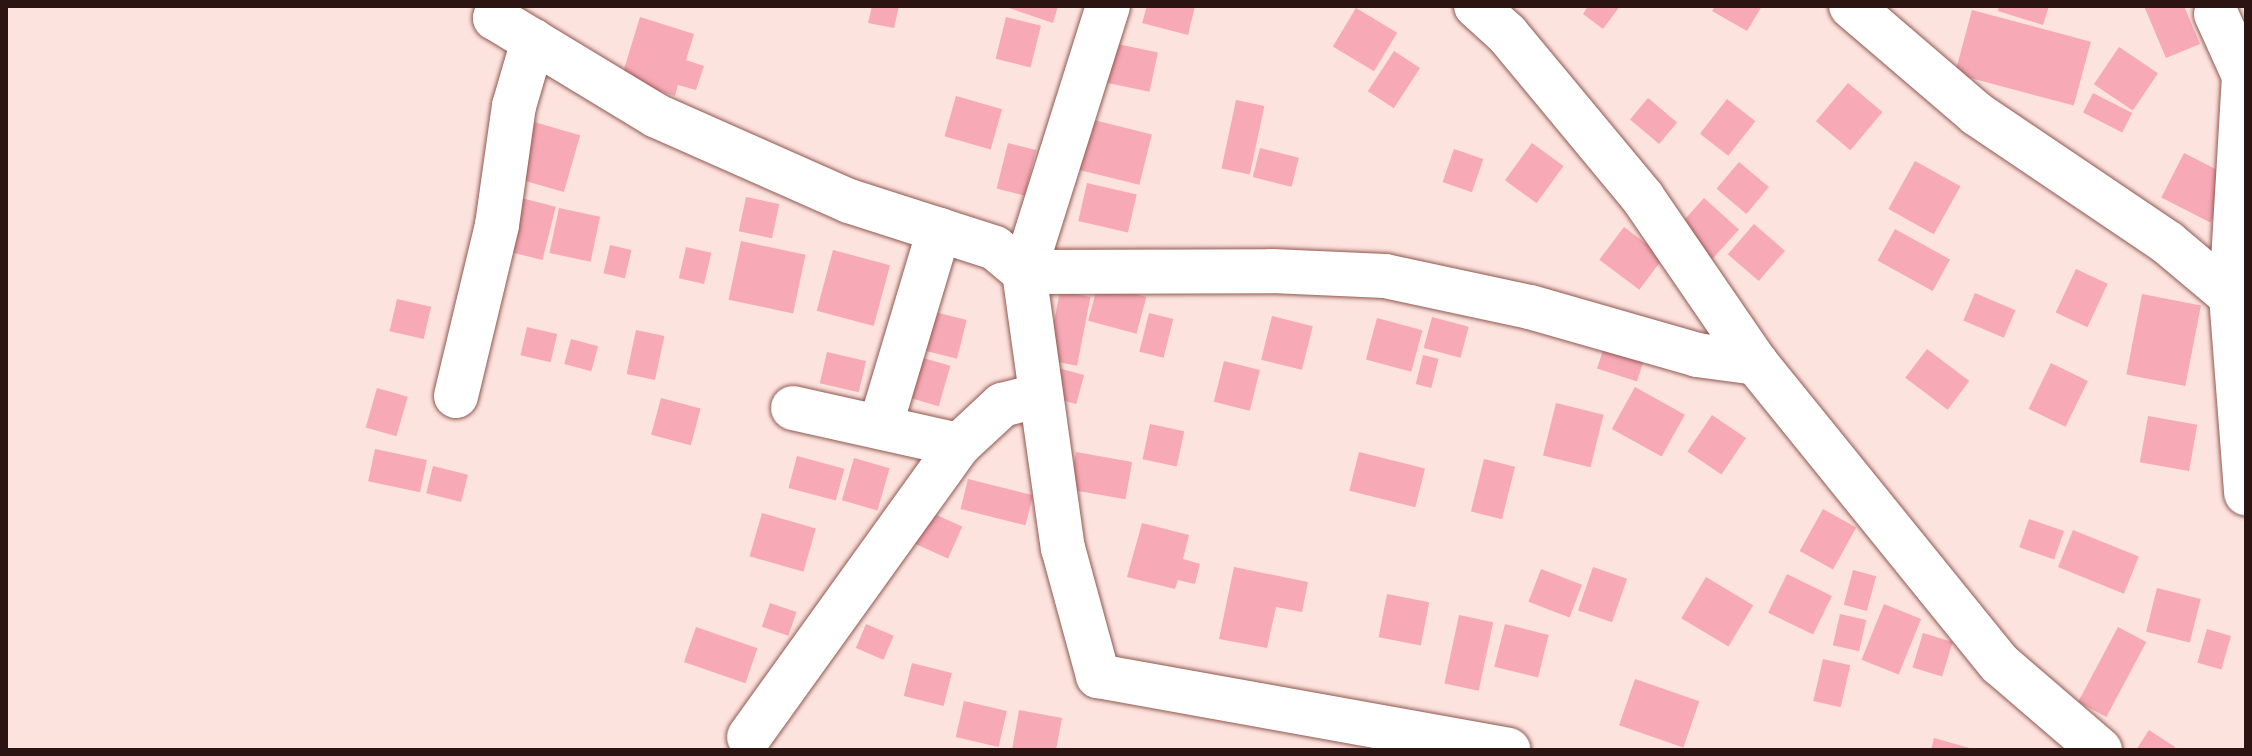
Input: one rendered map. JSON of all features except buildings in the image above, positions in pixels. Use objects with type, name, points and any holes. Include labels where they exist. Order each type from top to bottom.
[{"type":"street","points":[[499,6],[495,18],[657,116],[849,201],[995,248],[1024,272],[1272,271],[1385,276],[1530,307],[1697,355],[1756,363]]},
{"type":"street","points":[[1108,6],[1024,272],[1063,548],[1098,676],[1508,750]]},
{"type":"street","points":[[1476,6],[1507,34],[1643,198],[1756,363],[2000,664],[2100,750]]},
{"type":"street","points":[[1851,6],[1977,114],[2168,243],[2238,297]]},
{"type":"street","points":[[2216,14],[2244,76],[2238,297],[2246,493]]},
{"type":"street","points":[[456,396],[497,225],[514,106],[533,41]]},
{"type":"street","points":[[880,427],[939,230]]},
{"type":"street","points":[[749,737],[959,445],[1002,405],[1041,395]]},
{"type":"street","points":[[793,408],[959,445]]}]
